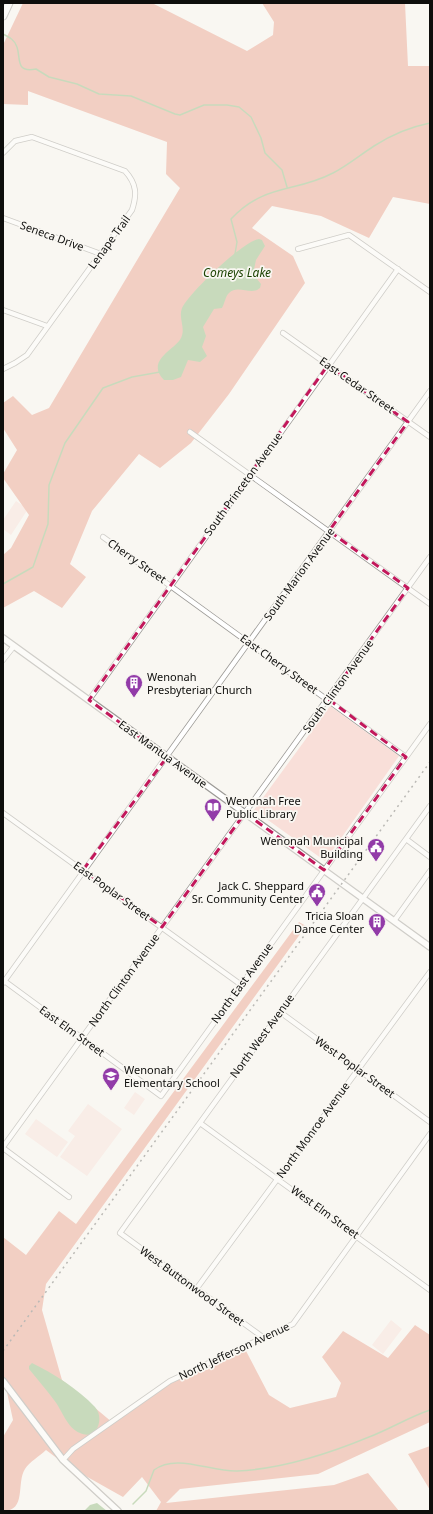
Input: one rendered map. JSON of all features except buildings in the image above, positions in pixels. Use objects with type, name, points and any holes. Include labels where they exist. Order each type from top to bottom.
[{"type":"main road","points":[[3,16],[9,3]]},
{"type":"street","name":"Lenape Trail","points":[[3,153],[15,141],[32,137],[125,171],[132,178],[136,198],[132,210],[27,355],[3,369]]},
{"type":"street","name":"Seneca Drive","points":[[3,218],[101,254]]},
{"type":"street","points":[[298,248],[349,235],[430,292]]},
{"type":"street","name":"South Princeton Avenue","points":[[89,700],[398,269]]},
{"type":"street","points":[[3,310],[47,326]]},
{"type":"street","name":"East Cedar Street","points":[[283,333],[430,437]]},
{"type":"street","name":"South Marion Avenue","points":[[3,981],[430,391]]},
{"type":"street","points":[[190,432],[219,451],[430,604]]},
{"type":"street","name":"Cherry Street","points":[[104,537],[171,585]]},
{"type":"street","name":"South Clinton Avenue","points":[[245,813],[430,557]]},
{"type":"street","name":"East Cherry Street","points":[[171,585],[406,757]]},
{"type":"street","name":"East Mantua Avenue","points":[[3,638],[430,947]]},
{"type":"street","points":[[3,660],[14,646]]},
{"type":"street","name":"North East Avenue","points":[[161,1096],[240,984],[430,724]]},
{"type":"street","name":"North West Avenue","points":[[120,1233],[430,806]]},
{"type":"street","name":"East Poplar Street","points":[[3,813],[240,984]]},
{"type":"street","name":"North Clinton Avenue","points":[[3,1148],[245,813]]},
{"type":"street","points":[[406,839],[430,857]]},
{"type":"street","points":[[394,921],[430,871]]},
{"type":"street","name":"North Monroe Avenue","points":[[197,1288],[430,972]]},
{"type":"street","name":"East Elm Street","points":[[3,981],[161,1096]]},
{"type":"street","name":"West Poplar Street","points":[[280,1012],[430,1122]]},
{"type":"street","name":"West Elm Street","points":[[200,1122],[430,1290]]},
{"type":"street","name":"North Jefferson Avenue","points":[[63,1460],[73,1449],[170,1381],[286,1328],[297,1320],[430,1134]]},
{"type":"street","points":[[3,1148],[69,1197]]},
{"type":"street","name":"West Buttonwood Street","points":[[120,1233],[264,1338]]},
{"type":"street","points":[[3,1381],[63,1460],[118,1511]]},
{"type":"highlighted area","points":[[328,365],[408,422],[329,531],[408,588],[328,699],[406,757],[324,870],[245,813],[162,927],[83,870],[167,757],[89,700]]},
{"type":"shaded area","points":[[23,3],[152,3],[247,51],[273,35],[274,22],[262,3],[405,3],[408,66],[430,66],[430,204],[393,197],[369,238],[321,216],[272,206],[252,228],[293,256],[305,283],[229,394],[191,443],[160,468],[139,454],[92,511],[70,564],[86,577],[62,608],[34,591],[3,608],[3,555],[11,548],[29,515],[3,478],[3,474],[17,450],[3,428],[3,403],[13,396],[32,415],[49,408],[180,188],[166,174],[167,142],[28,91],[28,105],[3,104],[3,45]]},
{"type":"shaded area","points":[[16,501],[28,509],[11,535],[3,529],[3,520]]},
{"type":"shaded area","points":[[330,706],[399,756],[325,861],[254,810]]},
{"type":"shaded area","points":[[299,922],[306,926],[46,1284],[42,1310],[62,1380],[113,1423],[178,1378],[245,1349],[269,1395],[290,1408],[336,1397],[341,1383],[322,1357],[343,1331],[388,1358],[415,1325],[430,1335],[430,1422],[318,1474],[180,1489],[166,1503],[334,1485],[368,1473],[399,1511],[156,1511],[161,1502],[142,1477],[123,1497],[66,1465],[46,1450],[25,1469],[22,1475],[20,1495],[15,1506],[10,1510],[3,1511],[3,1437],[13,1420],[3,1374],[3,1237],[26,1255],[59,1211],[76,1224]]},
{"type":"shaded area","points":[[135,1092],[145,1099],[134,1115],[124,1108]]},
{"type":"shaded area","points":[[88,1104],[122,1129],[87,1176],[60,1157],[75,1136],[68,1131]]},
{"type":"shaded area","points":[[36,1119],[68,1142],[57,1157],[25,1134]]},
{"type":"shaded area","points":[[391,1320],[402,1329],[383,1354],[372,1345]]},
{"type":"shaded area","points":[[430,1446],[430,1490],[408,1454]]},
{"type":"water","name":"Comeys Lake","points":[[259,239],[262,240],[265,246],[256,260],[253,274],[261,284],[260,288],[253,291],[236,290],[229,293],[222,308],[214,309],[203,327],[206,336],[202,347],[207,356],[200,362],[188,360],[181,377],[173,380],[164,380],[159,373],[159,361],[181,338],[183,330],[181,316],[182,308],[205,280],[229,258],[251,242]]},
{"type":"water","points":[[32,1363],[65,1382],[95,1407],[98,1412],[99,1422],[95,1431],[86,1435],[75,1431],[57,1404],[29,1369],[29,1366]]},
{"type":"water","points":[[97,1503],[107,1511],[84,1511],[90,1505]]},
{"type":"waterway","points":[[3,34],[15,42],[20,64],[25,69],[36,69],[49,77],[77,84],[99,94],[131,96],[180,115],[204,105],[227,105],[239,107],[251,117],[261,138],[265,153],[282,170],[287,187]]},
{"type":"waterway","points":[[235,254],[237,242],[231,219],[256,199],[280,190],[306,184],[333,173],[387,138],[408,129],[430,123]]},
{"type":"waterway","points":[[3,584],[33,567],[48,524],[49,485],[65,443],[103,388],[132,377],[160,372]]},
{"type":"waterway","points":[[133,1504],[146,1491],[154,1470],[163,1465],[183,1463],[227,1471],[237,1471],[254,1470],[288,1464],[321,1455],[377,1434],[430,1410]]},
{"type":"railway","points":[[3,1351],[430,762]]},
{"type":"place","name":"Wenonah Presbyterian Church","points":[[134,698]]},
{"type":"place","name":"Wenonah Free Public Library","points":[[213,822]]},
{"type":"place","name":"Wenonah Municipal Building","points":[[376,862]]},
{"type":"place","name":"Jack C. Sheppard Sr. Community Center","points":[[317,907]]},
{"type":"place","name":"Tricia Sloan Dance Center","points":[[377,937]]},
{"type":"place","name":"Wenonah Elementary School","points":[[111,1091]]}]
